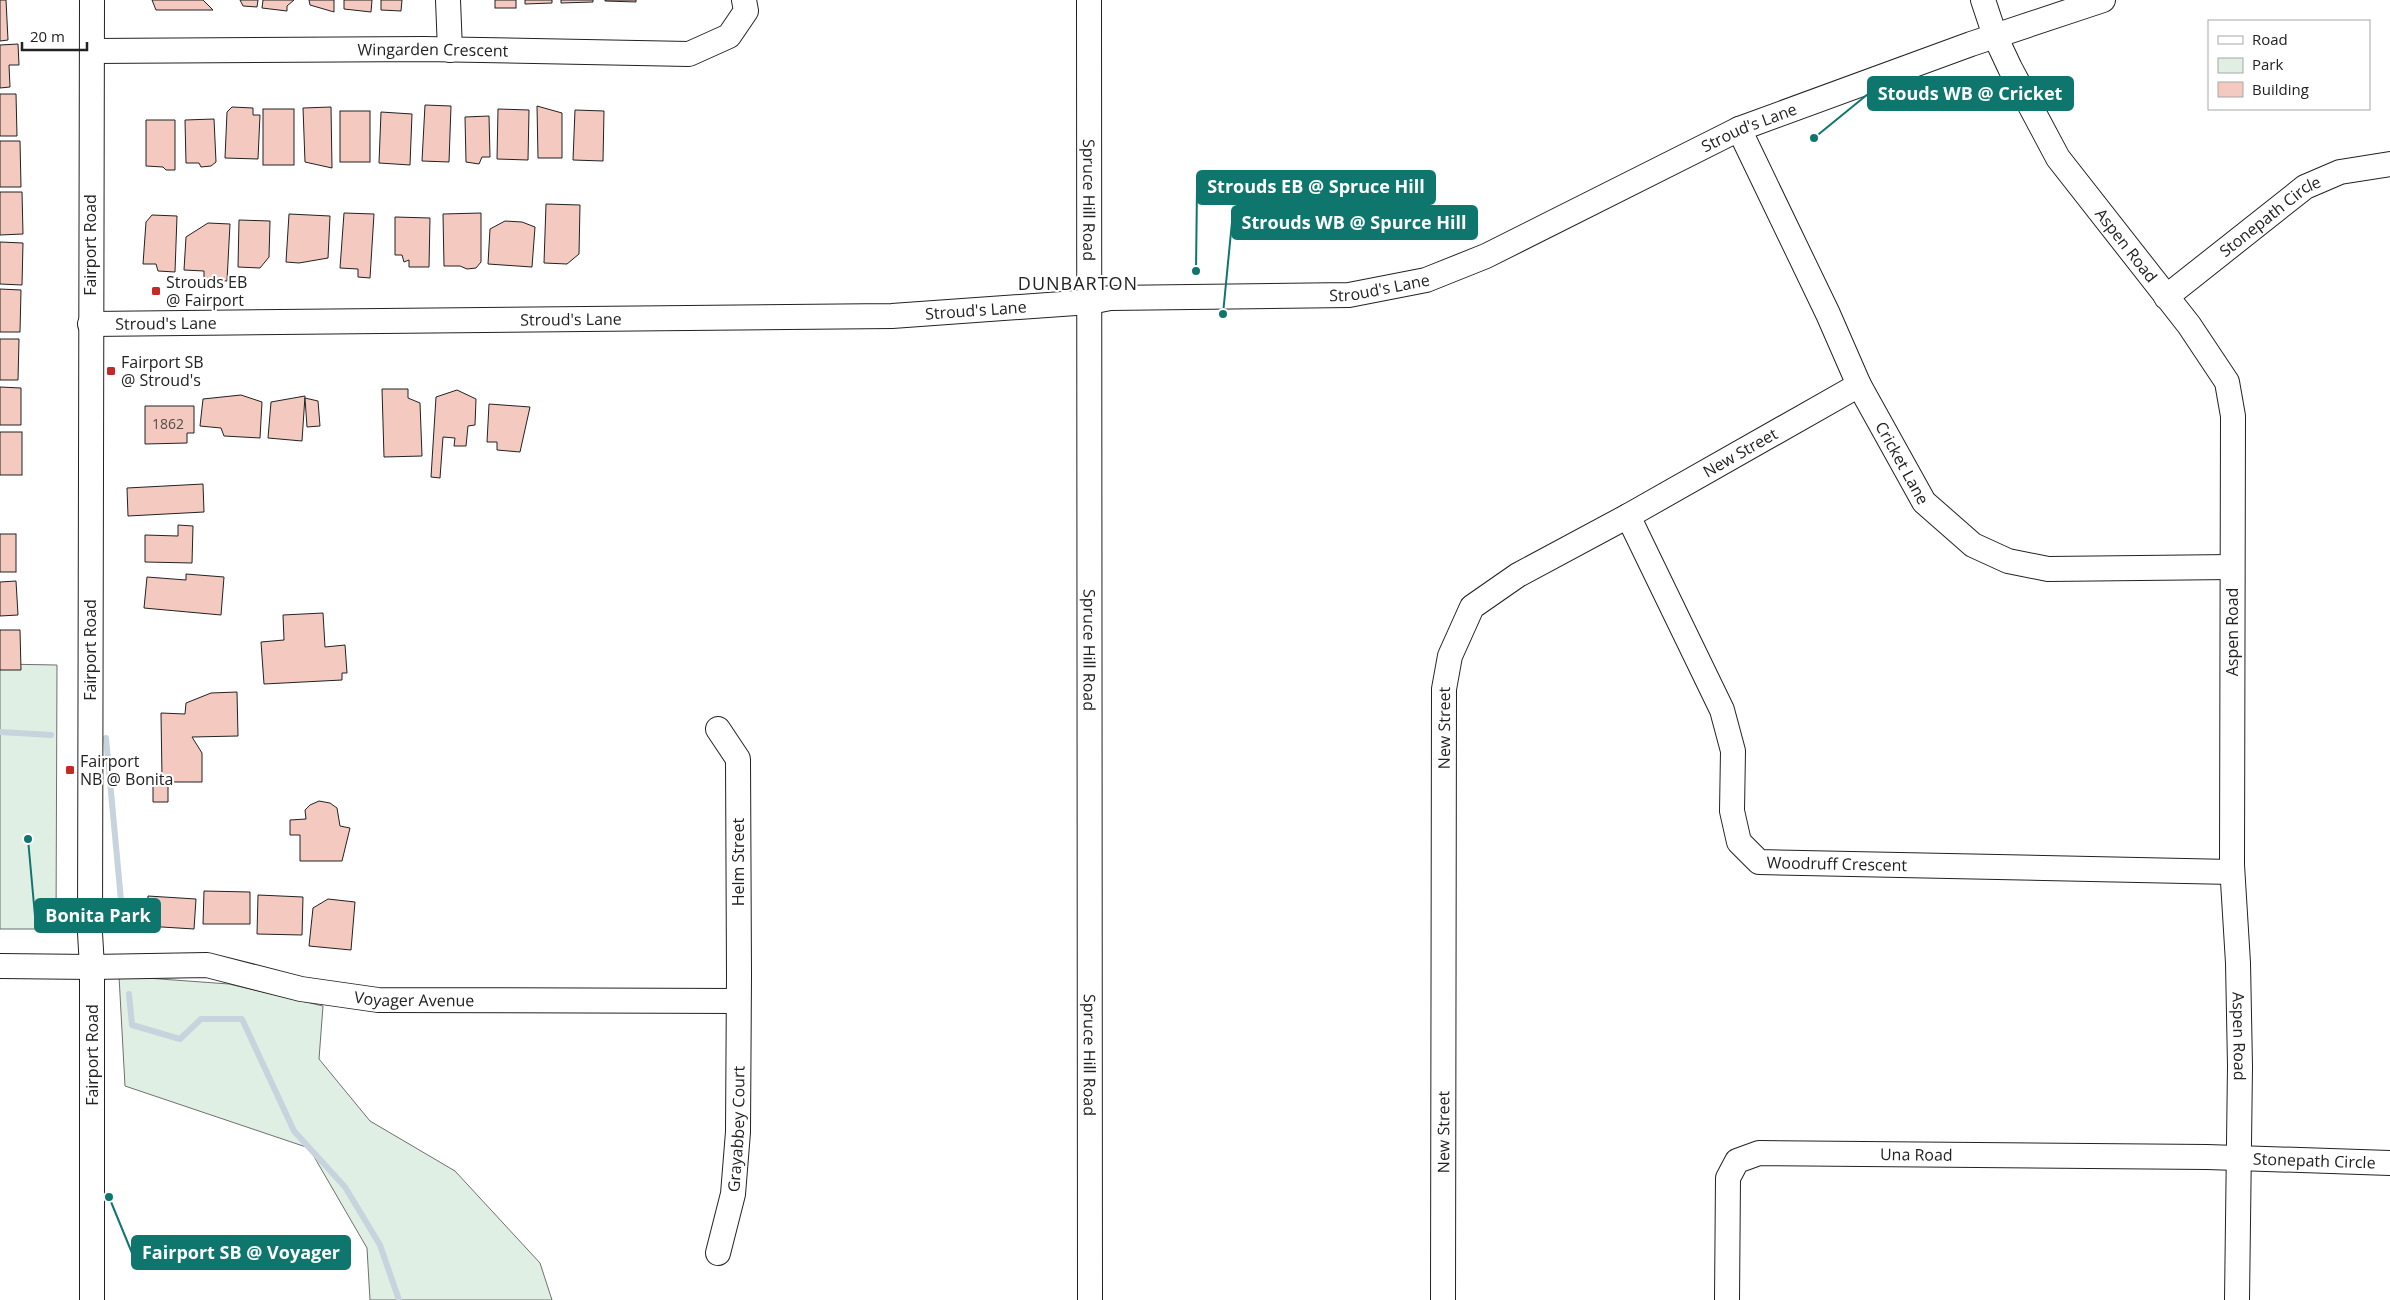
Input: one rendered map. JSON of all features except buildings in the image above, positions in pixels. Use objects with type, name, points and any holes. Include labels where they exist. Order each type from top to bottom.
[{"type":"street","name":"Fairport Road","points":[[92,0],[90,324],[92,1300]]},
{"type":"street","points":[[448,0],[450,50]]},
{"type":"street","name":"Wingarden Crescent","points":[[92,51],[450,50],[689,54],[729,36],[746,11],[744,0]]},
{"type":"street","name":"Spruce Hill Road","points":[[1089,0],[1090,1300]]},
{"type":"street","name":"Aspen Road","points":[[1983,0],[1995,36],[2058,158],[2189,325],[2227,382],[2233,416],[2232,872],[2239,991],[2240,1158],[2237,1300]]},
{"type":"street","name":"Stroud's Lane","points":[[90,324],[892,316],[1090,302],[1110,298],[1349,295],[1426,280],[1486,256],[1739,129],[1995,36],[2103,0]]},
{"type":"street","name":"Cricket Lane","points":[[1739,129],[1828,314],[1859,385],[1924,502],[1973,544],[2008,561],[2048,569],[2232,567]]},
{"type":"street","name":"Stonepath Circle","points":[[2166,297],[2305,187],[2340,172],[2390,164]]},
{"type":"street","name":"New Street","points":[[1443,1300],[1444,689],[1450,656],[1472,607],[1518,575],[1628,516],[1859,385]]},
{"type":"street","name":"Woodruff Crescent","points":[[1628,516],[1722,710],[1733,751],[1732,811],[1739,842],[1759,862],[2232,872]]},
{"type":"street","name":"Helm Street","points":[[718,729],[738,759],[738,1001]]},
{"type":"street","name":"Voyager Avenue","points":[[0,966],[207,965],[301,989],[378,1000],[738,1001]]},
{"type":"street","name":"Grayabbey Court","points":[[718,1254],[734,1185],[738,1132],[738,1001]]},
{"type":"street","name":"Una Road","points":[[1727,1300],[1728,1178],[1737,1160],[1759,1153],[2240,1158]]},
{"type":"street","name":"Stonepath Circle","points":[[2240,1158],[2390,1163]]},
{"type":"green space","points":[[0,664],[57,665],[56,929],[0,929]]},
{"type":"green space","points":[[119,976],[229,984],[323,1006],[319,1059],[370,1121],[455,1171],[540,1263],[552,1300],[370,1300],[367,1248],[309,1148],[125,1086]]},
{"type":"waterway","points":[[0,732],[51,735]]},
{"type":"waterway","points":[[106,738],[123,922]]},
{"type":"waterway","points":[[129,994],[132,1025],[180,1039],[201,1019],[242,1019],[294,1131],[345,1187],[380,1245],[399,1300]]},
{"type":"place","name":"Stouds WB @ Cricket","points":[[1814,138]]},
{"type":"place","name":"Strouds EB @ Spruce Hill","points":[[1196,271]]},
{"type":"place","name":"Strouds EB @ Fairport","points":[[156,291]]},
{"type":"place","name":"Strouds WB @ Spurce Hill","points":[[1223,314]]},
{"type":"place","name":"Fairport SB @ Stroud's","points":[[111,371]]},
{"type":"place","name":"Fairport NB @ Bonita","points":[[70,770]]},
{"type":"place","name":"Bonita Park","points":[[28,839]]},
{"type":"place","name":"Fairport SB @ Voyager","points":[[109,1197]]},
{"type":"district","name":"DUNBARTON","points":[[1078,284]]}]
